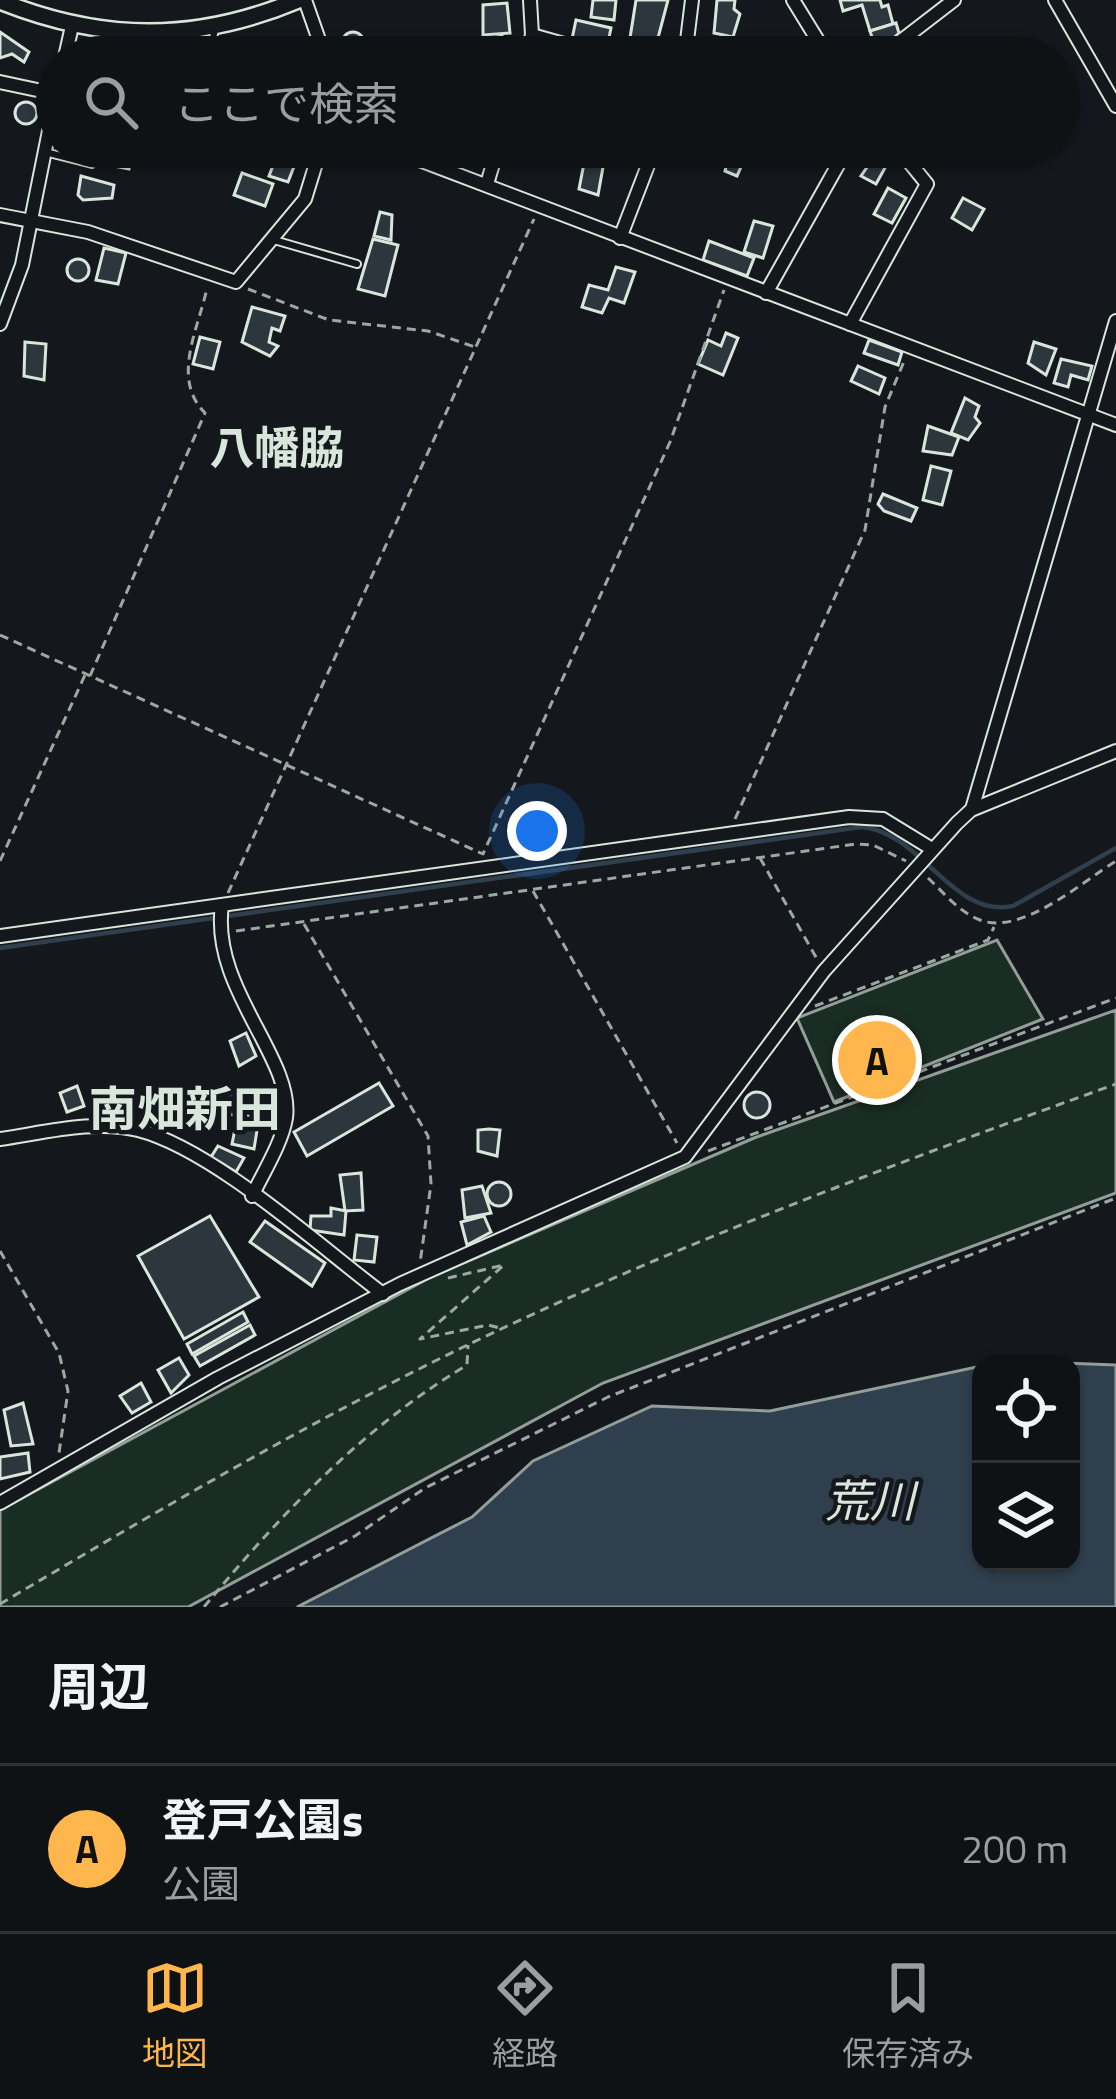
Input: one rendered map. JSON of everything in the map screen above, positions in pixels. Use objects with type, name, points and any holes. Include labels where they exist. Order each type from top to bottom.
[{"type":"street","points":[[5,2],[72,26],[120,34],[215,29],[301,0],[316,36]]},
{"type":"street","points":[[530,0],[532,34],[539,36]]},
{"type":"street","points":[[688,36],[692,0]]},
{"type":"street","points":[[793,0],[815,36]]},
{"type":"street","points":[[907,36],[954,0]]},
{"type":"street","points":[[1055,0],[1076,36]]},
{"type":"street","points":[[70,36],[72,26]]},
{"type":"street","points":[[1080,43],[1116,106]]},
{"type":"street","points":[[0,82],[36,89]]},
{"type":"street","points":[[0,324],[22,265],[27,220],[41,168]]},
{"type":"street","points":[[0,215],[88,232],[236,282],[305,199],[315,168]]},
{"type":"street","points":[[443,168],[1116,425]]},
{"type":"street","points":[[487,184],[492,168]]},
{"type":"street","points":[[620,238],[647,168]]},
{"type":"street","points":[[766,293],[836,168]]},
{"type":"street","points":[[850,324],[927,184],[914,168]]},
{"type":"street","points":[[971,810],[1116,321]]},
{"type":"street","points":[[0,1503],[418,1275],[685,1157],[824,971],[971,810],[1116,752]]},
{"type":"street","points":[[0,936],[868,816],[900,826],[932,849]]},
{"type":"street","points":[[222,908],[222,957],[286,1100],[284,1126],[252,1196]]},
{"type":"street","points":[[0,1139],[70,1130],[137,1130],[202,1160],[383,1294]]},
{"type":"lane","points":[[214,36],[215,29]]},
{"type":"lane","points":[[274,240],[357,264]]},
{"type":"path","points":[[222,908],[540,206]]},
{"type":"path","points":[[0,861],[205,413],[190,398],[187,373],[209,275]]},
{"type":"path","points":[[0,635],[483,854],[670,442],[728,280]]},
{"type":"path","points":[[236,282],[329,320],[428,332],[476,347]]},
{"type":"path","points":[[728,833],[865,530],[885,406],[910,346]]},
{"type":"path","points":[[220,931],[856,844],[892,852],[962,910],[995,924],[1020,918],[1116,862]]},
{"type":"path","points":[[760,858],[824,971]]},
{"type":"path","points":[[532,889],[685,1157],[826,1111],[1116,998]]},
{"type":"path","points":[[303,922],[428,1136],[431,1184],[418,1275]]},
{"type":"path","points":[[790,1013],[988,940],[995,924]]},
{"type":"path","points":[[0,1604],[188,1493],[501,1329],[794,1204],[1116,1084]]},
{"type":"path","points":[[220,1607],[355,1536],[424,1488],[608,1397],[1116,1198]]},
{"type":"path","points":[[0,1251],[59,1353],[67,1382],[57,1468]]},
{"type":"path","points":[[439,1280],[504,1265],[420,1339],[488,1325],[501,1329]]},
{"type":"path","points":[[204,1607],[290,1502],[419,1394],[467,1365],[468,1346]]},
{"type":"green space","points":[[997,940],[1043,1019],[834,1102],[797,1018]]},
{"type":"green space","points":[[1116,1010],[1116,1193],[603,1383],[188,1607],[0,1607],[0,1510],[431,1277],[754,1138]]},
{"type":"water","name":"荒川","points":[[1080,1364],[1116,1365],[1116,1607],[297,1607],[472,1517],[533,1461],[652,1406],[770,1411],[972,1368],[972,1571],[1080,1571]]},
{"type":"building","points":[[593,0],[616,0],[614,20],[591,17]]},
{"type":"building","points":[[636,0],[668,0],[659,36],[630,36]]},
{"type":"building","points":[[717,0],[735,0],[734,9],[740,14],[733,36],[714,33]]},
{"type":"building","points":[[840,0],[880,0],[882,7],[888,5],[893,24],[870,31],[862,5],[843,11]]},
{"type":"building","points":[[507,3],[510,33],[483,35],[483,5]]},
{"type":"building","points":[[576,20],[611,28],[609,36],[573,36]]},
{"type":"building","points":[[896,23],[899,33],[872,36],[870,31]]},
{"type":"building","points":[[0,32],[29,52],[24,62],[12,54],[0,58]]},
{"type":"building","points":[[18,105],[34,105],[34,121],[18,121]]},
{"type":"building","points":[[272,168],[293,168],[288,182],[269,176]]},
{"type":"building","points":[[583,168],[603,168],[598,195],[579,189]]},
{"type":"building","points":[[867,168],[885,168],[876,184],[861,176]]},
{"type":"building","points":[[242,173],[273,184],[265,206],[234,195]]},
{"type":"building","points":[[81,176],[114,185],[112,198],[83,200],[78,195]]},
{"type":"building","points":[[888,188],[906,198],[892,223],[874,214]]},
{"type":"building","points":[[963,198],[984,209],[972,230],[952,218]]},
{"type":"building","points":[[380,212],[392,215],[391,240],[374,236]]},
{"type":"building","points":[[754,221],[773,226],[763,258],[744,252]]},
{"type":"building","points":[[373,239],[398,245],[385,296],[358,289]]},
{"type":"building","points":[[709,241],[754,258],[747,276],[703,260]]},
{"type":"building","points":[[104,248],[126,253],[118,284],[96,280]]},
{"type":"building","points":[[78,259],[89,270],[78,281],[67,270]]},
{"type":"building","points":[[616,267],[635,272],[624,303],[609,298],[602,313],[582,307],[589,285],[608,290]]},
{"type":"building","points":[[252,307],[285,316],[280,331],[272,328],[269,342],[278,346],[270,356],[242,342]]},
{"type":"building","points":[[726,333],[738,338],[723,375],[698,364],[708,340],[721,346]]},
{"type":"building","points":[[200,337],[220,342],[213,369],[193,364]]},
{"type":"building","points":[[869,340],[902,352],[898,365],[864,353]]},
{"type":"building","points":[[25,342],[46,344],[44,380],[24,376]]},
{"type":"building","points":[[1034,342],[1056,349],[1046,375],[1028,363]]},
{"type":"building","points":[[1061,359],[1092,366],[1088,380],[1071,375],[1068,387],[1054,383]]},
{"type":"building","points":[[858,366],[885,378],[879,394],[851,381]]},
{"type":"building","points":[[965,398],[979,406],[975,417],[980,423],[968,440],[951,433]]},
{"type":"building","points":[[928,426],[959,437],[952,455],[923,451]]},
{"type":"building","points":[[931,466],[951,471],[942,505],[923,500]]},
{"type":"building","points":[[883,494],[917,508],[911,521],[884,511],[878,504]]},
{"type":"building","points":[[246,1033],[256,1056],[239,1066],[230,1041]]},
{"type":"building","points":[[379,1083],[393,1106],[307,1156],[294,1132]]},
{"type":"building","points":[[77,1086],[84,1106],[67,1112],[60,1093]]},
{"type":"building","points":[[234,1091],[243,1094],[243,1112],[234,1115],[225,1112],[222,1103],[225,1094]]},
{"type":"building","points":[[757,1092],[770,1105],[757,1118],[744,1105]]},
{"type":"building","points":[[238,1114],[259,1118],[254,1149],[232,1144]]},
{"type":"building","points":[[478,1130],[500,1130],[497,1156],[478,1151]]},
{"type":"building","points":[[218,1146],[244,1158],[236,1172],[211,1157]]},
{"type":"building","points":[[361,1173],[363,1210],[345,1211],[340,1175]]},
{"type":"building","points":[[499,1182],[511,1194],[499,1206],[487,1194]]},
{"type":"building","points":[[482,1186],[491,1213],[465,1218],[462,1190]]},
{"type":"building","points":[[331,1208],[346,1211],[344,1235],[310,1230],[311,1216],[331,1216]]},
{"type":"building","points":[[210,1216],[259,1297],[184,1339],[138,1256]]},
{"type":"building","points":[[484,1216],[491,1232],[467,1245],[461,1222]]},
{"type":"building","points":[[265,1221],[325,1263],[312,1286],[250,1242]]},
{"type":"building","points":[[357,1235],[377,1237],[374,1262],[354,1260]]},
{"type":"building","points":[[243,1312],[248,1322],[192,1354],[187,1344]]},
{"type":"building","points":[[250,1325],[255,1335],[200,1366],[194,1356]]},
{"type":"building","points":[[179,1358],[189,1375],[171,1393],[158,1370]]},
{"type":"building","points":[[141,1383],[151,1402],[132,1413],[120,1396]]},
{"type":"building","points":[[23,1403],[33,1444],[11,1446],[4,1410]]},
{"type":"building","points":[[28,1453],[30,1472],[0,1479],[0,1457]]},
{"type":"waterway","points":[[0,948],[861,827],[901,843],[972,900],[991,907],[1013,906],[1116,848]]},
{"type":"place","name":"登戸公園s","points":[[877,1060]]},
{"type":"district","name":"八幡脇","points":[[277,447]]},
{"type":"district","name":"南畑新田","points":[[185,1108]]}]
